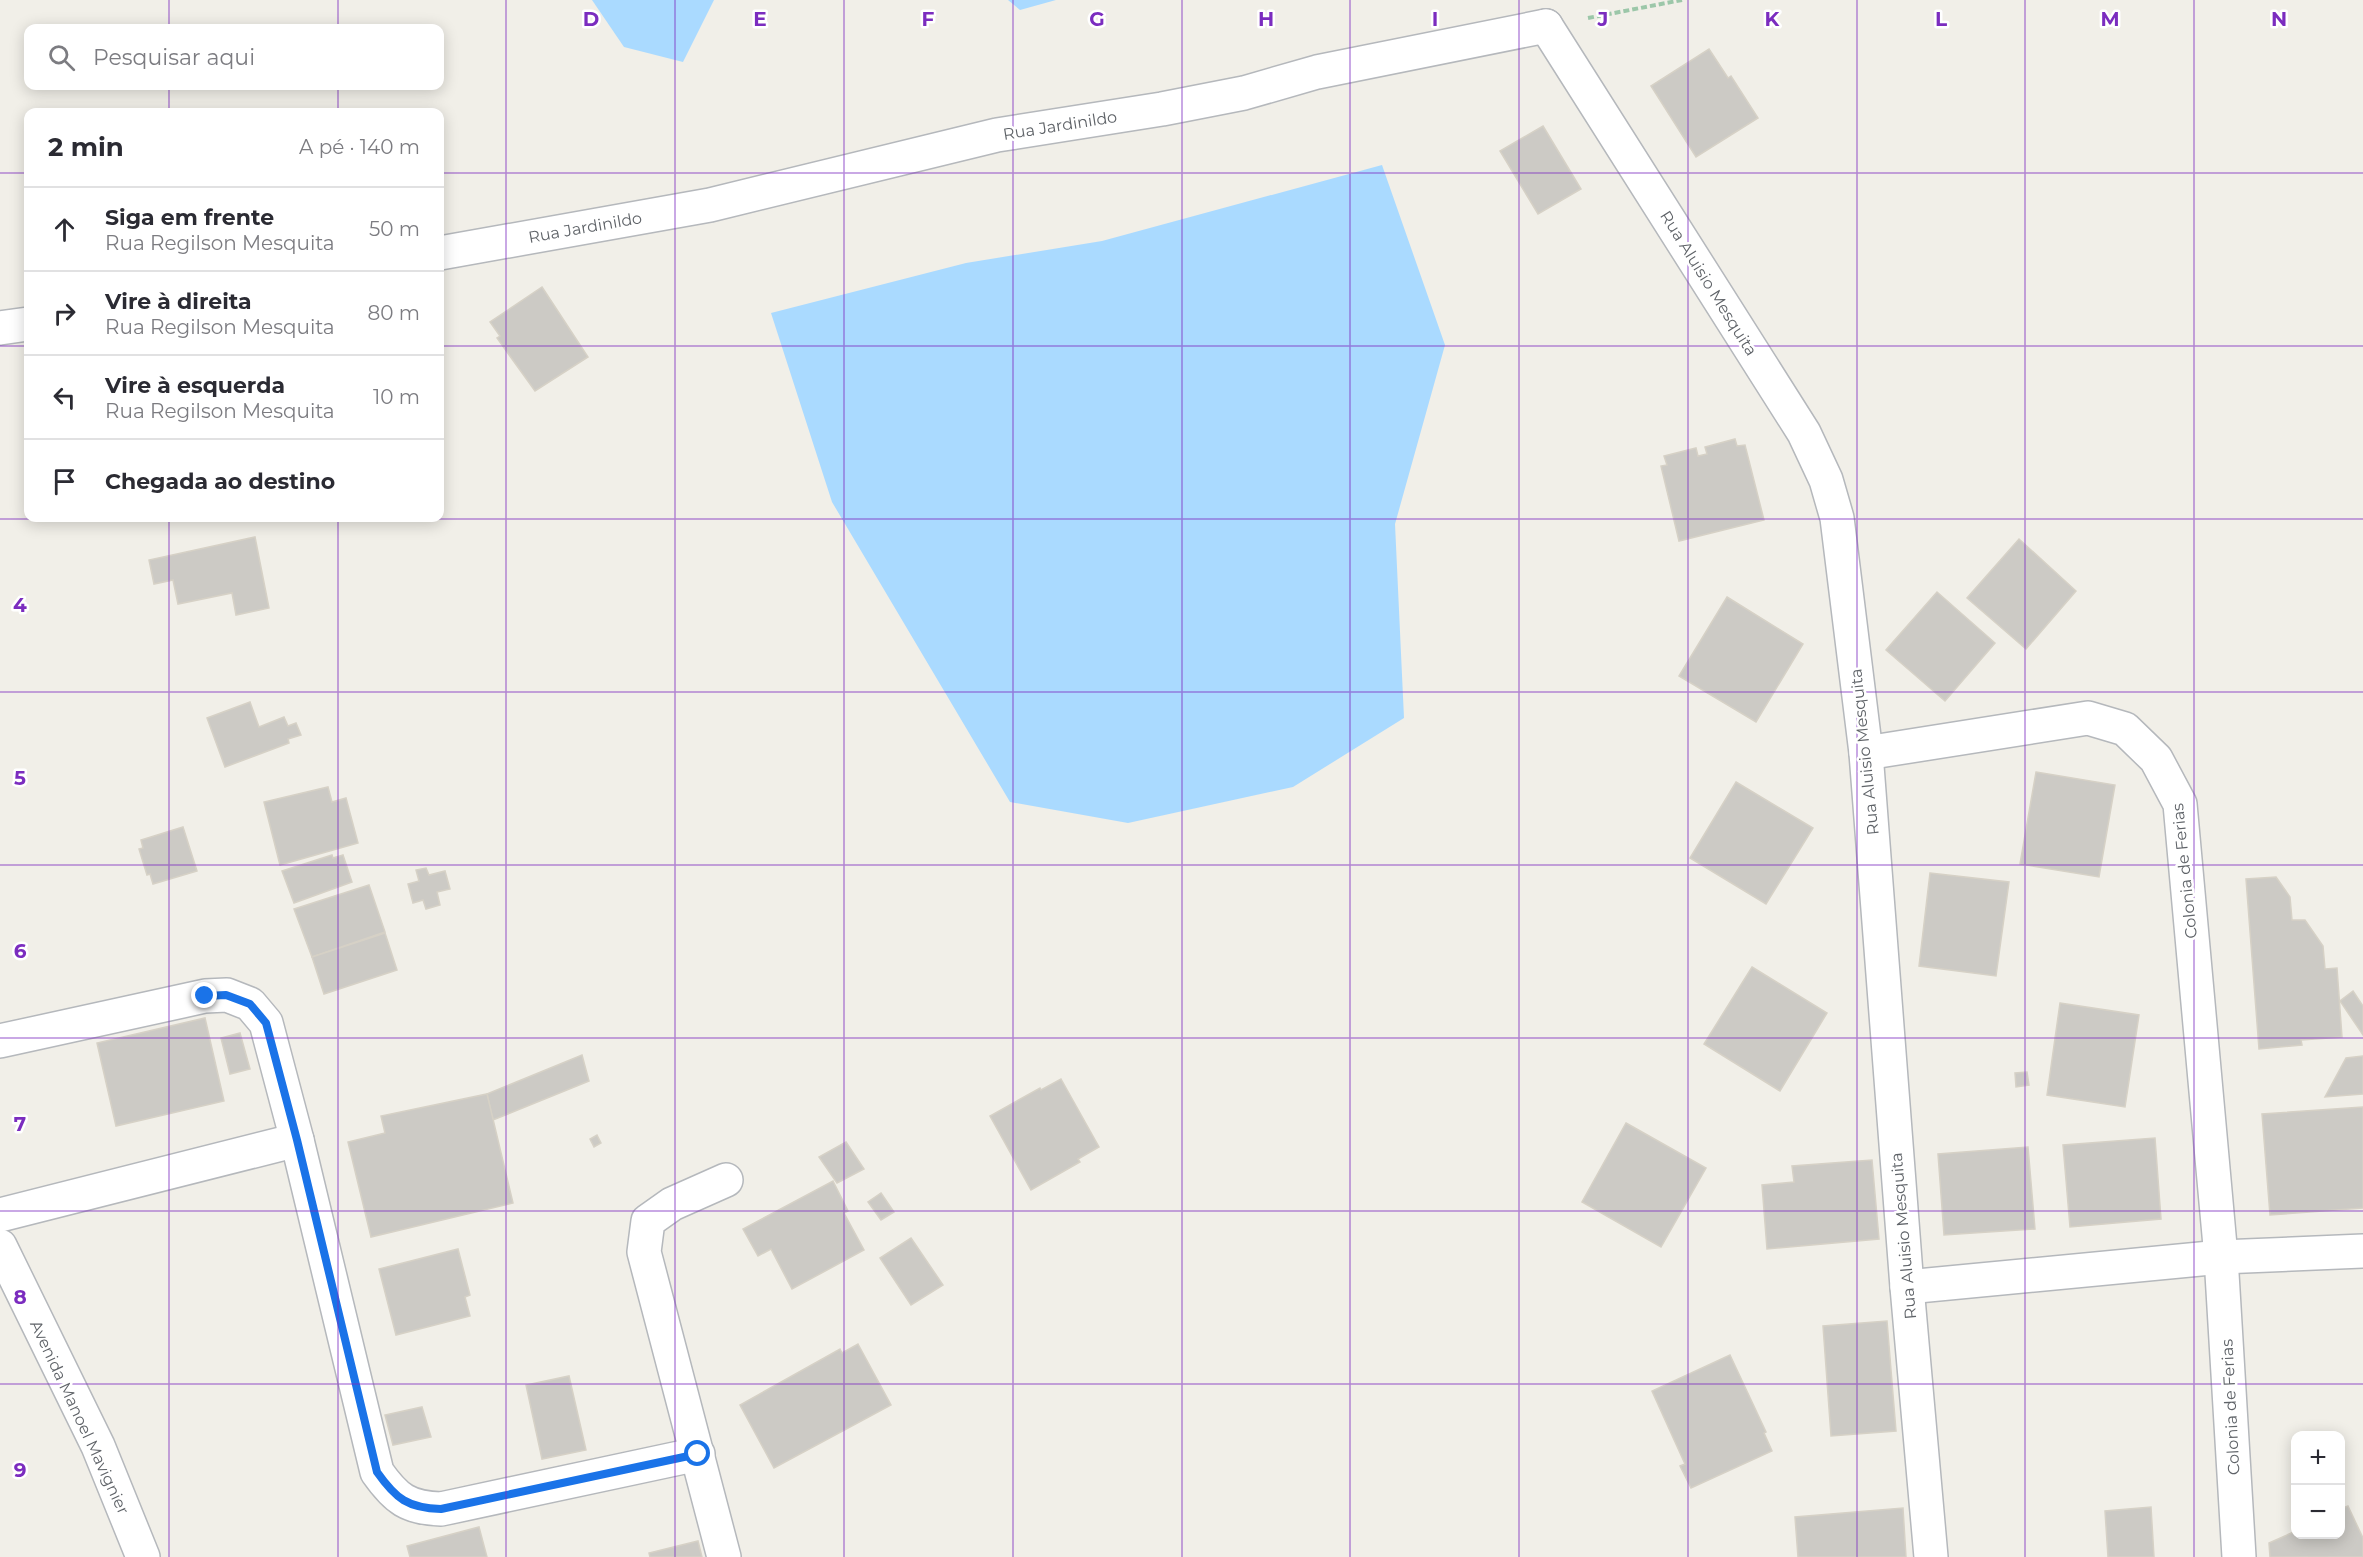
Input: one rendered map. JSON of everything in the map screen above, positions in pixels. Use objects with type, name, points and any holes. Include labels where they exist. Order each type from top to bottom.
[{"type":"street","name":"Rua Jardinildo","points":[[444,252],[710,206],[997,135],[1162,109],[1244,93],[1548,13]]},
{"type":"street","name":"Rua Aluisio Mesquita","points":[[1548,13],[1804,433],[1826,480],[1837,518],[1866,753],[1907,1287],[1931,1557]]},
{"type":"street","points":[[0,328],[24,325]]},
{"type":"street","name":"Colonia de Ferias","points":[[1866,753],[2088,718],[2125,729],[2156,759],[2180,804],[2221,1257],[2239,1557]]},
{"type":"street","points":[[0,1041],[205,996],[226,995],[250,1004],[266,1023],[297,1140],[377,1472],[390,1490],[405,1501],[421,1509],[441,1509],[698,1454]]},
{"type":"street","points":[[0,1215],[297,1140]]},
{"type":"street","points":[[724,1557],[644,1252],[648,1221],[672,1204],[726,1180]]},
{"type":"street","name":"Avenida Manoel Mavignier","points":[[0,1246],[98,1446],[143,1557]]},
{"type":"street","points":[[1907,1287],[2221,1257],[2363,1251]]},
{"type":"path","points":[[1548,13],[1682,0]]},
{"type":"water","points":[[592,0],[714,0],[683,62],[624,47]]},
{"type":"water","points":[[1008,0],[1056,0],[1020,10]]},
{"type":"water","points":[[1382,165],[1445,345],[1395,524],[1404,718],[1293,787],[1128,823],[1010,802],[832,502],[771,313],[966,263],[1102,241]]},
{"type":"building","points":[[1709,49],[1728,78],[1731,76],[1758,118],[1696,157],[1651,86]]},
{"type":"building","points":[[1543,126],[1581,189],[1538,214],[1500,151]]},
{"type":"building","points":[[542,287],[588,357],[535,391],[497,338],[500,336],[490,322]]},
{"type":"building","points":[[1735,439],[1737,446],[1745,445],[1764,520],[1679,541],[1661,466],[1667,465],[1664,456],[1696,448],[1698,456],[1707,454],[1705,447]]},
{"type":"building","points":[[255,537],[269,608],[236,615],[232,593],[178,604],[173,580],[154,584],[149,560]]},
{"type":"building","points":[[2019,539],[2076,591],[2026,649],[1967,598]]},
{"type":"building","points":[[1937,592],[1995,643],[1945,701],[1886,650]]},
{"type":"building","points":[[1727,597],[1803,644],[1756,722],[1679,676]]},
{"type":"building","points":[[250,702],[259,727],[284,717],[288,726],[296,723],[301,735],[288,739],[289,743],[225,767],[207,718]]},
{"type":"building","points":[[2036,772],[2115,785],[2099,877],[2020,864]]},
{"type":"building","points":[[1736,782],[1813,828],[1766,904],[1690,858]]},
{"type":"building","points":[[328,787],[332,802],[346,798],[358,843],[280,865],[264,802]]},
{"type":"building","points":[[183,827],[197,871],[153,884],[150,874],[147,875],[139,849],[143,848],[141,840]]},
{"type":"building","points":[[332,855],[333,858],[343,855],[352,882],[294,903],[282,871]]},
{"type":"building","points":[[426,868],[429,875],[445,871],[450,889],[437,892],[440,905],[426,909],[423,900],[413,903],[408,884],[419,881],[416,870]]},
{"type":"building","points":[[1930,873],[2009,882],[1996,976],[1919,966]]},
{"type":"building","points":[[2276,877],[2290,897],[2292,920],[2305,920],[2323,946],[2325,969],[2337,968],[2342,1037],[2301,1040],[2302,1045],[2259,1049],[2246,879]]},
{"type":"building","points":[[369,885],[385,932],[312,957],[294,909]]},
{"type":"building","points":[[385,933],[397,970],[324,994],[312,957]]},
{"type":"building","points":[[1752,967],[1827,1013],[1780,1091],[1704,1044]]},
{"type":"building","points":[[2353,991],[2363,1006],[2363,1035],[2340,1001]]},
{"type":"building","points":[[2060,1003],[2139,1015],[2125,1107],[2047,1095]]},
{"type":"building","points":[[205,1018],[224,1101],[116,1126],[97,1043]]},
{"type":"building","points":[[240,1033],[250,1069],[230,1074],[221,1038]]},
{"type":"building","points":[[582,1055],[589,1081],[493,1120],[487,1094]]},
{"type":"building","points":[[2363,1056],[2363,1094],[2325,1097],[2346,1058]]},
{"type":"building","points":[[2027,1072],[2029,1085],[2016,1087],[2015,1073]]},
{"type":"building","points":[[1061,1079],[1099,1147],[1078,1159],[1080,1162],[1031,1190],[990,1116]]},
{"type":"building","points":[[487,1094],[513,1203],[371,1237],[348,1142],[385,1133],[381,1116]]},
{"type":"building","points":[[2363,1107],[2363,1208],[2270,1215],[2262,1114]]},
{"type":"building","points":[[1626,1123],[1706,1168],[1661,1247],[1582,1202]]},
{"type":"building","points":[[597,1135],[601,1143],[594,1147],[590,1139]]},
{"type":"building","points":[[2155,1138],[2161,1219],[2070,1227],[2063,1145]]},
{"type":"building","points":[[846,1142],[864,1169],[837,1183],[819,1157]]},
{"type":"building","points":[[2028,1147],[2035,1229],[1944,1235],[1938,1154]]},
{"type":"building","points":[[1872,1160],[1879,1239],[1767,1249],[1762,1185],[1794,1182],[1792,1166]]},
{"type":"building","points":[[833,1181],[848,1211],[844,1213],[864,1250],[792,1289],[771,1249],[758,1256],[743,1229]]},
{"type":"building","points":[[881,1193],[894,1212],[881,1220],[868,1202]]},
{"type":"building","points":[[911,1238],[943,1285],[911,1305],[880,1258]]},
{"type":"building","points":[[458,1249],[470,1295],[465,1297],[470,1316],[396,1335],[379,1269]]},
{"type":"building","points":[[1887,1321],[1896,1431],[1831,1436],[1823,1326]]},
{"type":"building","points":[[858,1344],[891,1405],[774,1468],[740,1405],[840,1349],[842,1353]]},
{"type":"building","points":[[1730,1355],[1766,1432],[1764,1433],[1772,1451],[1691,1488],[1680,1466],[1685,1464],[1652,1391]]},
{"type":"building","points":[[569,1376],[586,1450],[542,1459],[526,1385]]},
{"type":"building","points":[[422,1407],[431,1437],[393,1445],[385,1415]]},
{"type":"building","points":[[2348,1506],[2363,1538],[2363,1557],[2270,1557],[2269,1543],[2291,1533],[2291,1539],[2345,1539],[2345,1507]]},
{"type":"building","points":[[2151,1507],[2154,1557],[2108,1557],[2105,1511]]},
{"type":"building","points":[[1903,1508],[1906,1557],[1798,1557],[1795,1517]]},
{"type":"building","points":[[479,1527],[487,1557],[410,1557],[407,1546]]},
{"type":"building","points":[[698,1541],[702,1557],[650,1557],[649,1553]]},
{"type":"route","points":[[205,996],[226,995],[250,1004],[266,1023],[297,1140],[377,1472],[390,1490],[421,1509],[441,1509],[698,1454]]}]
